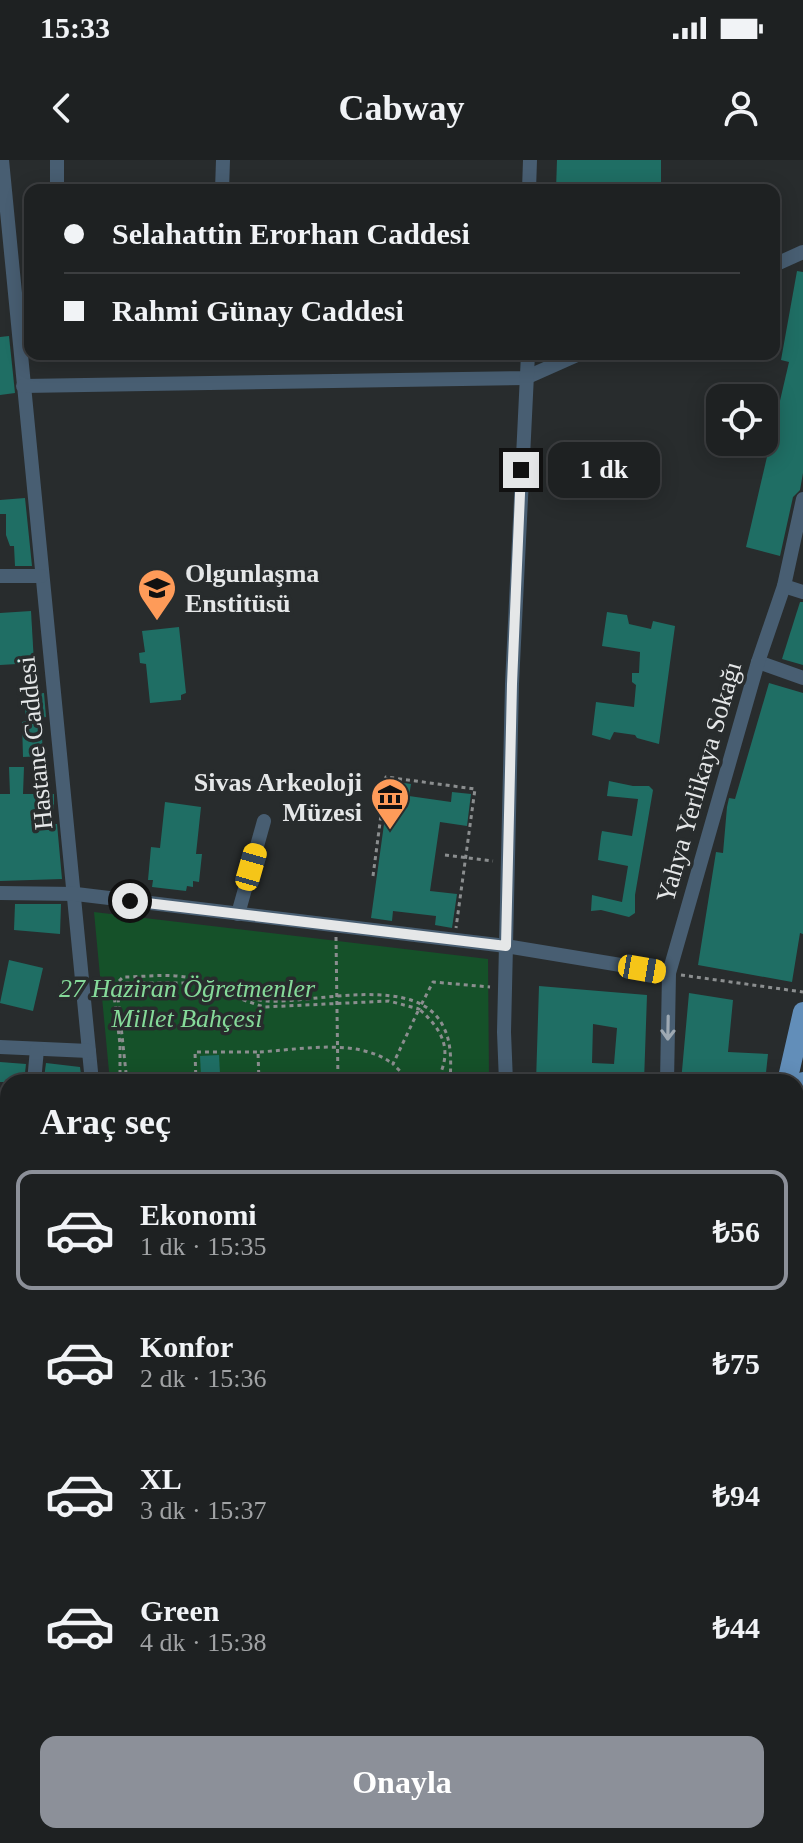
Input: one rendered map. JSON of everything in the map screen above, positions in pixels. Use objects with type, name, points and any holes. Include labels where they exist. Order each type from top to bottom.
[{"type":"main road","points":[[789,1074],[803,1012]]},
{"type":"street","name":"Hastane Caddesi","points":[[2,160],[91,1074]]},
{"type":"street","points":[[57,160],[57,184]]},
{"type":"street","points":[[222,184],[223,160]]},
{"type":"street","points":[[529,184],[530,160]]},
{"type":"street","points":[[780,262],[803,252]]},
{"type":"street","points":[[506,1074],[512,684],[527,360]]},
{"type":"street","points":[[23,386],[525,378],[566,360]]},
{"type":"street","name":"Yahya Yerlikaya Sokağı","points":[[667,1074],[669,973],[758,662],[784,586],[803,499]]},
{"type":"street","points":[[0,576],[41,576]]},
{"type":"street","points":[[784,586],[803,592]]},
{"type":"street","points":[[758,662],[803,678]]},
{"type":"street","points":[[238,914],[264,821]]},
{"type":"street","points":[[0,893],[76,894],[336,925],[506,946],[669,973]]},
{"type":"street","points":[[0,1047],[89,1051]]},
{"type":"street","points":[[35,1074],[37,1049]]},
{"type":"path","points":[[373,876],[386,777],[475,789],[454,940]]},
{"type":"path","points":[[445,855],[508,863]]},
{"type":"path","points":[[336,925],[338,1074]]},
{"type":"path","points":[[669,973],[803,992]]},
{"type":"path","points":[[120,1074],[120,1044],[113,987],[123,977],[187,977],[265,1001],[380,995],[422,1003],[444,1026],[451,1056],[450,1074]]},
{"type":"path","points":[[393,1064],[433,982],[505,989]]},
{"type":"path","points":[[126,1074],[117,989],[125,983],[194,983],[264,1007],[389,1001],[419,1009],[441,1032],[445,1053],[441,1074]]},
{"type":"path","points":[[196,1074],[195,1052],[361,1048],[381,1055],[403,1074]]},
{"type":"path","points":[[258,1052],[259,1074]]},
{"type":"green space","name":"27 Haziran Öğretmenler Millet Bahçesi","points":[[94,912],[488,959],[489,1074],[109,1074]]},
{"type":"building","points":[[557,160],[661,160],[661,184],[556,184]]},
{"type":"building","points":[[797,271],[803,272],[803,473],[800,490],[793,497],[780,556],[746,547],[767,456],[778,456],[778,409],[789,362],[781,360]]},
{"type":"building","points":[[9,336],[15,393],[0,395],[0,337]]},
{"type":"building","points":[[25,498],[32,566],[15,566],[14,546],[10,546],[6,535],[6,514],[0,514],[0,500]]},
{"type":"building","points":[[800,602],[803,602],[803,665],[782,659]]},
{"type":"building","points":[[31,611],[34,663],[0,665],[0,613]]},
{"type":"building","points":[[607,612],[627,615],[629,624],[651,629],[653,621],[675,626],[659,744],[635,735],[614,732],[610,740],[592,735],[596,702],[634,707],[636,685],[632,682],[632,673],[639,673],[640,652],[602,646]]},
{"type":"building","points":[[179,627],[186,693],[181,695],[181,700],[150,703],[146,664],[140,663],[139,653],[145,652],[142,631]]},
{"type":"building","points":[[769,683],[803,693],[803,934],[800,933],[792,982],[698,965],[716,852],[723,853],[729,798],[735,799]]},
{"type":"building","points":[[44,693],[46,717],[41,718],[43,756],[23,757],[22,722],[26,721],[24,695]]},
{"type":"building","points":[[9,767],[24,767],[23,794],[54,794],[54,824],[57,824],[62,879],[0,881],[0,794],[10,794]]},
{"type":"building","points":[[390,781],[411,784],[409,796],[451,802],[452,792],[471,794],[467,826],[440,822],[430,891],[457,894],[452,928],[435,925],[436,916],[393,911],[392,921],[371,918]]},
{"type":"building","points":[[609,781],[649,786],[653,790],[635,895],[635,913],[629,917],[601,910],[591,911],[592,895],[622,902],[628,866],[598,860],[601,836],[602,831],[632,836],[638,799],[607,796]]},
{"type":"building","points":[[165,802],[201,807],[196,854],[202,854],[199,882],[193,881],[193,887],[187,886],[186,891],[152,887],[153,880],[148,880],[151,847],[160,848]]},
{"type":"building","points":[[15,904],[61,904],[60,934],[14,930]]},
{"type":"building","points":[[9,960],[43,968],[33,1011],[0,1003]]},
{"type":"building","points":[[539,986],[647,995],[644,1074],[536,1074]],"holes":[[[593,1024],[617,1028],[614,1064],[592,1063]]]},
{"type":"building","points":[[689,993],[733,1000],[728,1052],[768,1054],[766,1074],[682,1074]]},
{"type":"building","points":[[219,1055],[220,1074],[201,1074],[200,1056]]},
{"type":"building","points":[[0,1062],[26,1064],[25,1074],[0,1074]]},
{"type":"building","points":[[46,1063],[80,1067],[81,1074],[45,1074]]},
{"type":"place","name":"Olgunlaşma Enstitüsü","points":[[157,622]]},
{"type":"place","name":"Sivas Arkeoloji Müzesi","points":[[390,831]]},
{"type":"route","points":[[130,901],[506,946],[521,470]]}]
